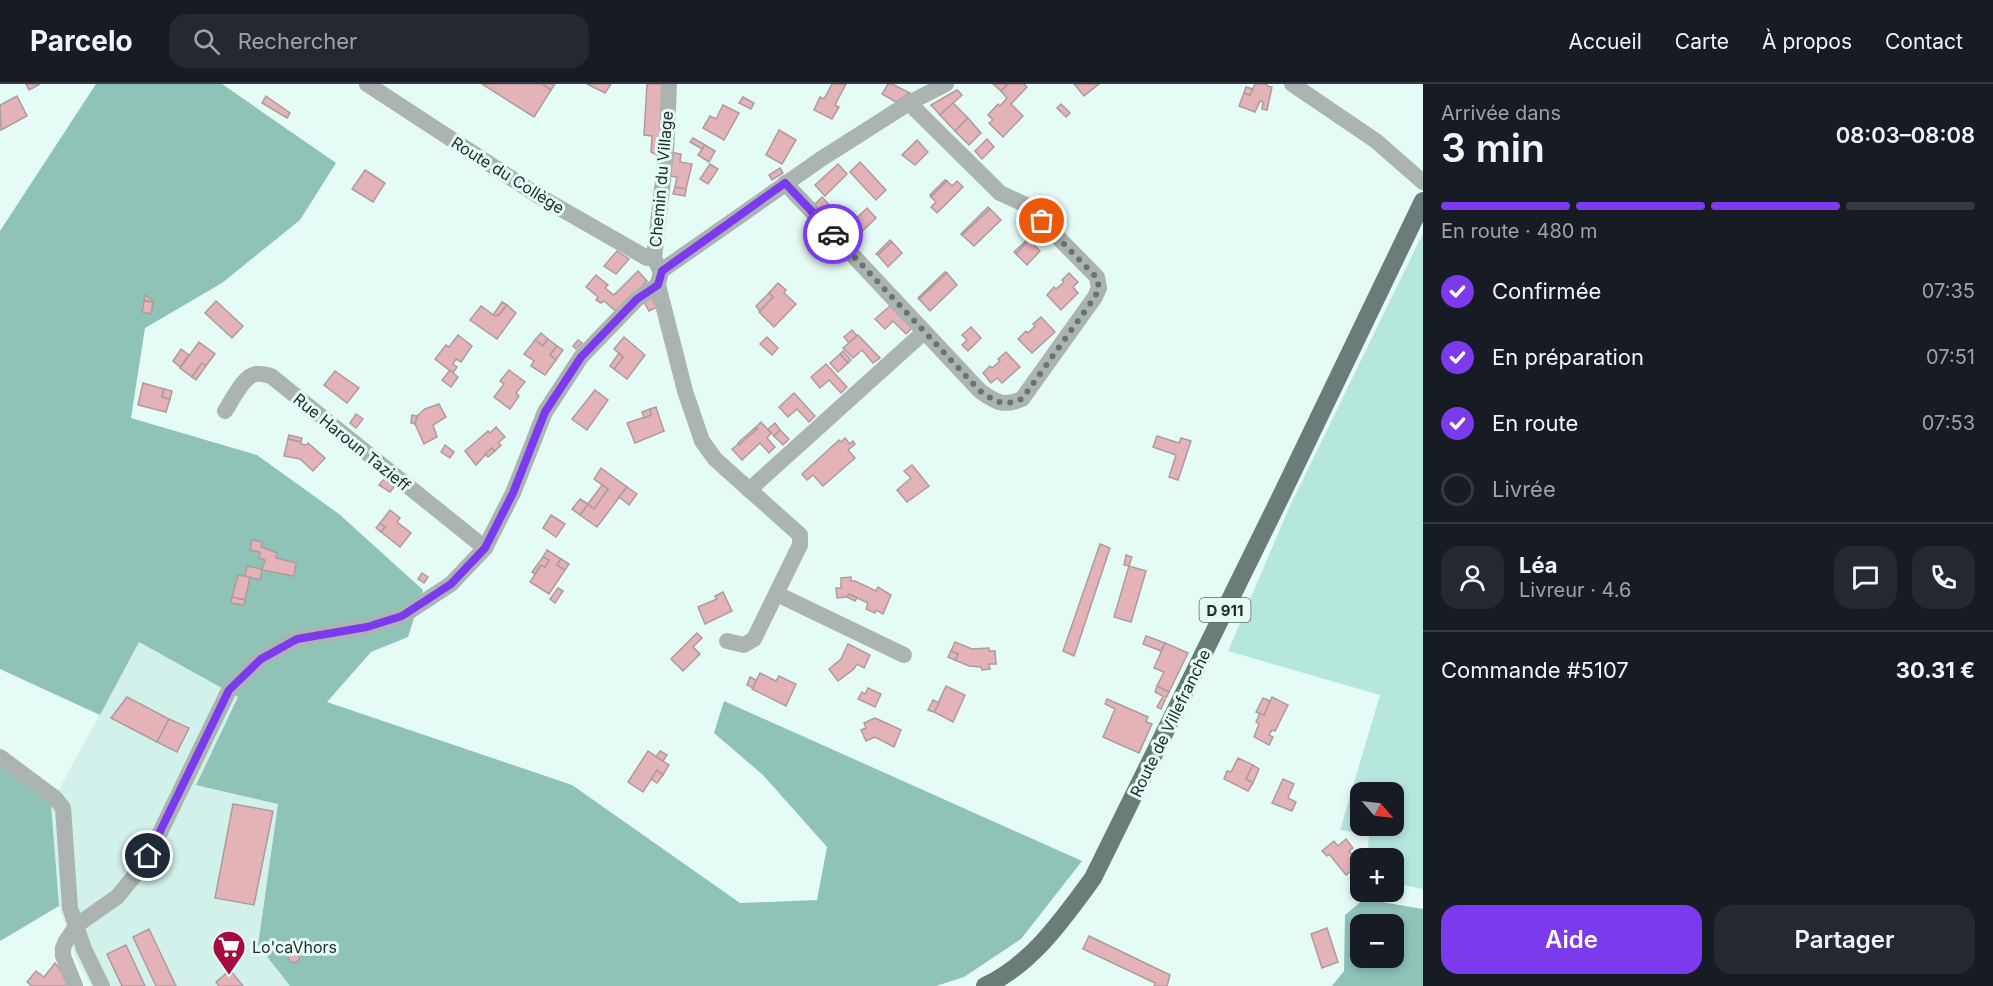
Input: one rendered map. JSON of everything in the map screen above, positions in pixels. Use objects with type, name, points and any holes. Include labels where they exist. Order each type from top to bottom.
[{"type":"main road","name":"Route de Villefranche","points":[[985,986],[994,982],[1032,953],[1065,916],[1093,878],[1423,201]]},
{"type":"street","name":"Route du Collège","points":[[367,84],[537,195],[647,258],[658,271]]},
{"type":"street","name":"Chemin du Village","points":[[658,271],[669,84]]},
{"type":"street","points":[[75,986],[63,956],[66,940],[77,925],[117,897],[140,869],[155,843],[229,690],[261,659],[297,639],[367,627],[402,616],[451,584],[485,548],[513,493],[545,412],[581,357],[637,299],[658,271],[785,183],[909,103],[946,84]]},
{"type":"street","points":[[1292,84],[1376,141],[1423,182]]},
{"type":"street","points":[[785,183],[980,391],[996,402],[1009,404],[1022,399],[1095,297],[1099,288],[1097,278],[1026,205],[1000,194],[909,103]]},
{"type":"street","points":[[1404,165],[1423,160]]},
{"type":"street","points":[[658,271],[685,391],[702,441],[715,459],[800,535],[800,545],[754,639],[744,645],[727,641]]},
{"type":"street","points":[[749,490],[924,332]]},
{"type":"street","name":"Rue Haroun Tazieff","points":[[225,411],[244,382],[252,375],[259,373],[271,376],[485,548]]},
{"type":"street","points":[[777,594],[904,655]]},
{"type":"street","points":[[0,757],[55,798],[63,808],[70,908],[84,949],[102,986]]},
{"type":"shaded area","points":[[1423,233],[1423,889],[1404,885],[1404,848],[1368,848],[1369,836],[1404,836],[1404,782],[1354,782],[1380,695],[1228,651],[1289,508]]},
{"type":"shaded area","points":[[139,642],[238,697],[196,784],[278,804],[258,945],[290,986],[91,986],[76,958],[59,906],[51,804]]},
{"type":"shaded area","points":[[1350,796],[1350,832],[1340,830]]},
{"type":"green space","points":[[96,84],[222,84],[336,163],[300,220],[222,283],[145,328],[131,418],[257,455],[339,514],[423,590],[408,637],[371,652],[327,702],[572,785],[740,903],[817,900],[827,847],[763,775],[714,733],[724,701],[1082,861],[1021,939],[964,977],[936,986],[290,986],[258,945],[278,804],[196,785],[238,697],[139,642],[100,715],[0,669],[0,231]]},
{"type":"green space","points":[[0,764],[51,804],[59,906],[0,941]]},
{"type":"green space","points":[[1360,902],[1382,902],[1423,909],[1423,986],[1332,986],[1344,971],[1345,915]]},
{"type":"building","points":[[26,84],[40,84],[29,90]]},
{"type":"building","points":[[482,84],[542,84],[551,90],[534,117]]},
{"type":"building","points":[[542,84],[555,84],[551,90]]},
{"type":"building","points":[[587,84],[611,84],[605,93]]},
{"type":"building","points":[[647,84],[666,84],[661,157],[651,152],[652,136],[644,135]]},
{"type":"building","points":[[832,84],[846,84],[835,105],[839,107],[832,119],[814,110],[820,97],[824,99]]},
{"type":"building","points":[[888,84],[910,93],[896,102],[882,94]]},
{"type":"building","points":[[993,84],[1008,84],[1001,91]]},
{"type":"building","points":[[1008,84],[1024,84],[1027,87],[1011,104],[1023,116],[1003,137],[989,123],[993,120],[988,115],[1007,98],[1001,91]]},
{"type":"building","points":[[1074,84],[1099,84],[1084,96]]},
{"type":"building","points":[[1255,84],[1267,84],[1272,87],[1267,110],[1262,109],[1263,102],[1260,101],[1255,112],[1239,106],[1244,93],[1250,95]]},
{"type":"building","points":[[1246,87],[1253,89],[1250,95],[1244,93]]},
{"type":"building","points":[[957,90],[962,95],[940,115],[931,105]]},
{"type":"building","points":[[17,96],[27,116],[1,130],[0,105]]},
{"type":"building","points":[[266,96],[290,113],[287,118],[262,103]]},
{"type":"building","points":[[743,97],[754,103],[751,109],[739,103]]},
{"type":"building","points":[[953,103],[968,118],[955,131],[940,115]]},
{"type":"building","points":[[1061,104],[1070,113],[1066,117],[1057,108]]},
{"type":"building","points":[[723,105],[739,113],[724,140],[703,128],[710,116],[716,119]]},
{"type":"building","points":[[968,118],[981,133],[969,145],[955,131]]},
{"type":"building","points":[[779,130],[796,140],[782,164],[766,155]]},
{"type":"building","points":[[693,138],[705,145],[702,149],[690,142]]},
{"type":"building","points":[[987,139],[994,147],[982,159],[975,151]]},
{"type":"building","points":[[917,140],[928,152],[915,165],[902,155]]},
{"type":"building","points":[[705,145],[715,151],[709,162],[698,155]]},
{"type":"building","points":[[670,152],[681,154],[680,162],[692,164],[686,189],[675,187],[677,177],[667,176]]},
{"type":"building","points":[[860,162],[886,190],[876,200],[850,172]]},
{"type":"building","points":[[710,164],[718,169],[708,184],[700,179]]},
{"type":"building","points":[[838,164],[847,174],[825,196],[815,185]]},
{"type":"building","points":[[780,168],[783,173],[772,180],[769,175]]},
{"type":"building","points":[[365,170],[385,183],[373,202],[352,189]]},
{"type":"building","points":[[945,180],[947,181],[931,197],[930,195]]},
{"type":"building","points":[[947,181],[952,186],[957,181],[963,187],[937,213],[931,207],[936,202],[931,197]]},
{"type":"building","points":[[675,187],[686,189],[685,196],[673,194]]},
{"type":"building","points":[[822,197],[833,209],[823,218],[812,207]]},
{"type":"building","points":[[988,207],[990,209],[962,235],[961,234]]},
{"type":"building","points":[[867,208],[876,218],[848,245],[839,235]]},
{"type":"building","points":[[990,209],[1001,220],[974,246],[962,235]]},
{"type":"building","points":[[890,240],[892,242],[878,255],[876,254]]},
{"type":"building","points":[[1029,240],[1016,254],[1014,252]]},
{"type":"building","points":[[1029,240],[1040,251],[1027,265],[1016,254]]},
{"type":"building","points":[[892,242],[902,253],[888,267],[878,255]]},
{"type":"building","points":[[617,251],[629,259],[616,274],[604,266]]},
{"type":"building","points":[[638,271],[647,281],[618,313],[604,301],[601,303],[596,300],[598,297],[586,287],[596,275],[608,285],[605,288],[614,295]]},
{"type":"building","points":[[945,272],[947,273],[918,298]]},
{"type":"building","points":[[947,273],[957,285],[930,311],[919,299]]},
{"type":"building","points":[[1069,273],[1078,282],[1073,287],[1078,293],[1061,310],[1047,295],[1054,287],[1056,289],[1064,282],[1062,280]]},
{"type":"building","points":[[778,283],[786,290],[784,293],[796,304],[774,327],[759,312],[773,297],[769,293]]},
{"type":"building","points":[[769,293],[773,297],[760,311],[756,306]]},
{"type":"building","points":[[145,295],[153,301],[153,302],[144,301]]},
{"type":"building","points":[[651,297],[657,307],[649,311],[644,302]]},
{"type":"building","points":[[144,301],[153,302],[151,314],[142,312]]},
{"type":"building","points":[[216,301],[243,326],[232,338],[205,313]]},
{"type":"building","points":[[502,302],[507,305],[499,315],[493,315]]},
{"type":"building","points":[[507,305],[516,313],[497,339],[470,320],[481,306],[495,316],[499,315]]},
{"type":"building","points":[[890,306],[912,328],[906,334],[893,321],[885,329],[875,319]]},
{"type":"building","points":[[1041,317],[1055,332],[1032,353],[1018,339],[1026,331],[1028,333]]},
{"type":"building","points":[[971,327],[981,338],[968,351],[962,345],[967,340],[962,335]]},
{"type":"building","points":[[852,330],[857,336],[849,343],[844,337]]},
{"type":"building","points":[[541,333],[548,339],[543,346],[535,340]]},
{"type":"building","points":[[458,335],[472,346],[461,362],[456,359],[453,364],[457,367],[453,373],[435,359],[446,345],[449,347]]},
{"type":"building","points":[[858,335],[880,358],[873,363],[862,350],[853,358],[843,348]]},
{"type":"building","points":[[624,337],[645,355],[627,379],[614,369],[623,357],[614,349]]},
{"type":"building","points":[[767,337],[778,348],[772,355],[760,344]]},
{"type":"building","points":[[548,339],[557,346],[550,355],[556,360],[545,375],[531,366],[534,361],[524,354],[535,340],[543,346]]},
{"type":"building","points":[[578,340],[582,343],[576,349],[573,346]]},
{"type":"building","points":[[199,342],[215,354],[206,366],[202,363],[192,377],[180,368]]},
{"type":"building","points":[[557,346],[563,350],[556,360],[550,355]]},
{"type":"building","points":[[181,349],[189,355],[180,367],[173,361]]},
{"type":"building","points":[[843,351],[851,360],[848,363],[840,354]]},
{"type":"building","points":[[1006,352],[1020,367],[1002,383],[997,378],[991,383],[983,373],[1000,361],[998,359]]},
{"type":"building","points":[[619,353],[623,357],[614,369],[610,366]]},
{"type":"building","points":[[840,354],[848,363],[838,372],[830,363]]},
{"type":"building","points":[[202,363],[206,366],[196,380],[192,377]]},
{"type":"building","points":[[826,364],[847,387],[841,393],[829,380],[820,388],[811,377]]},
{"type":"building","points":[[450,370],[458,377],[451,387],[442,380]]},
{"type":"building","points":[[509,370],[525,382],[516,393],[519,396],[510,409],[494,397],[504,384],[500,381]]},
{"type":"building","points":[[335,371],[359,388],[347,403],[324,385]]},
{"type":"building","points":[[143,383],[164,389],[162,397],[170,399],[166,412],[138,405]]},
{"type":"building","points":[[164,389],[172,391],[170,399],[162,397]]},
{"type":"building","points":[[595,390],[608,400],[587,430],[572,419]]},
{"type":"building","points":[[794,393],[815,416],[809,422],[797,409],[788,417],[779,407]]},
{"type":"building","points":[[439,404],[446,417],[433,425],[437,437],[424,444],[415,424],[417,416],[425,409]]},
{"type":"building","points":[[656,407],[664,431],[635,443],[627,423],[651,415],[650,409]]},
{"type":"building","points":[[650,409],[651,415],[644,418],[642,412]]},
{"type":"building","points":[[356,414],[363,419],[356,428],[350,423]]},
{"type":"building","points":[[412,415],[417,416],[415,424],[411,423]]},
{"type":"building","points":[[761,422],[771,433],[767,438],[775,447],[769,453],[760,443],[742,460],[732,449],[757,429],[755,428]]},
{"type":"building","points":[[775,423],[780,430],[774,436],[768,429]]},
{"type":"building","points":[[496,427],[505,437],[498,443],[501,445],[495,451],[492,448],[476,465],[465,451]]},
{"type":"building","points":[[755,428],[757,429],[739,445],[738,443]]},
{"type":"building","points":[[780,430],[789,439],[783,445],[774,436]]},
{"type":"building","points":[[289,435],[302,438],[301,442],[288,439]]},
{"type":"building","points":[[1157,436],[1179,443],[1181,438],[1191,441],[1178,480],[1169,477],[1176,455],[1153,447]]},
{"type":"building","points":[[845,438],[850,444],[853,441],[855,444],[848,450],[855,458],[823,486],[813,475],[807,480],[802,474],[839,440],[841,442]]},
{"type":"building","points":[[288,439],[301,442],[301,444],[307,445],[308,443],[325,458],[313,471],[300,459],[284,456]]},
{"type":"building","points":[[445,445],[454,452],[450,458],[441,452]]},
{"type":"building","points":[[492,448],[495,451],[488,457],[485,454]]},
{"type":"building","points":[[912,465],[929,486],[907,502],[897,490],[911,478],[904,471]]},
{"type":"building","points":[[601,468],[627,487],[597,527],[580,515],[588,504],[594,509],[608,489],[594,479]]},
{"type":"building","points":[[384,479],[394,487],[390,492],[379,485]]},
{"type":"building","points":[[602,485],[608,489],[594,509],[588,504]]},
{"type":"building","points":[[627,487],[637,494],[629,505],[619,497]]},
{"type":"building","points":[[580,499],[588,504],[580,515],[572,509]]},
{"type":"building","points":[[390,510],[400,518],[397,522],[411,533],[400,547],[381,532],[385,527],[380,523]]},
{"type":"building","points":[[551,515],[565,524],[556,537],[543,528]]},
{"type":"building","points":[[380,523],[385,527],[381,532],[376,528]]},
{"type":"building","points":[[252,540],[262,542],[261,547],[277,553],[276,558],[296,563],[294,576],[262,570],[265,560],[259,558],[260,552],[250,550]]},
{"type":"building","points":[[1100,544],[1110,548],[1074,656],[1063,651]]},
{"type":"building","points":[[547,550],[561,559],[557,565],[565,570],[549,594],[530,582],[541,565],[545,567],[549,560],[543,557]]},
{"type":"building","points":[[1126,555],[1132,557],[1129,566],[1124,565]]},
{"type":"building","points":[[543,557],[549,560],[545,567],[541,565],[535,574],[532,572]]},
{"type":"building","points":[[561,559],[569,564],[565,570],[557,565]]},
{"type":"building","points":[[247,566],[262,569],[260,580],[245,576]]},
{"type":"building","points":[[1129,566],[1146,571],[1131,622],[1114,617]]},
{"type":"building","points":[[422,573],[428,577],[424,583],[418,579]]},
{"type":"building","points":[[238,575],[250,577],[245,600],[232,597]]},
{"type":"building","points":[[851,577],[851,581],[876,591],[878,587],[891,595],[883,614],[876,610],[875,613],[866,609],[868,603],[849,594],[847,597],[837,598],[836,588],[841,588],[841,578]]},
{"type":"building","points":[[558,588],[563,591],[555,603],[550,599]]},
{"type":"building","points":[[723,592],[732,611],[705,624],[698,607],[717,599],[715,596]]},
{"type":"building","points":[[849,594],[857,598],[855,601],[847,597]]},
{"type":"building","points":[[232,597],[245,600],[244,605],[231,603]]},
{"type":"building","points":[[697,633],[702,638],[693,647],[700,654],[683,671],[671,659]]},
{"type":"building","points":[[1146,636],[1165,643],[1161,651],[1143,644]]},
{"type":"building","points":[[955,642],[972,649],[989,648],[989,651],[995,651],[996,664],[989,664],[990,669],[982,670],[981,667],[969,666],[955,660],[958,654],[951,651]]},
{"type":"building","points":[[1165,643],[1188,653],[1169,692],[1157,686],[1164,672],[1154,668]]},
{"type":"building","points":[[848,644],[870,655],[864,668],[857,664],[838,681],[829,669],[841,659]]},
{"type":"building","points":[[951,651],[958,654],[955,660],[948,657]]},
{"type":"building","points":[[760,673],[776,681],[779,676],[796,684],[786,706],[752,689]]},
{"type":"building","points":[[750,677],[756,680],[753,688],[747,685]]},
{"type":"building","points":[[946,686],[965,695],[953,722],[934,712]]},
{"type":"building","points":[[1157,686],[1169,692],[1166,698],[1155,692]]},
{"type":"building","points":[[868,688],[881,694],[875,707],[858,699],[862,692],[865,694]]},
{"type":"building","points":[[127,697],[169,719],[157,742],[111,718]]},
{"type":"building","points":[[1272,697],[1288,705],[1275,731],[1272,730],[1269,735],[1273,737],[1269,745],[1254,737],[1260,713],[1264,715]]},
{"type":"building","points":[[1162,698],[1165,700],[1161,709],[1157,707]]},
{"type":"building","points":[[1263,698],[1270,701],[1264,715],[1256,712]]},
{"type":"building","points":[[1107,699],[1148,717],[1146,722],[1152,724],[1139,753],[1103,737],[1115,709],[1105,704]]},
{"type":"building","points":[[933,700],[939,703],[934,712],[928,710]]},
{"type":"building","points":[[875,718],[901,730],[894,747],[875,737],[866,741],[861,730],[866,728],[864,723]]},
{"type":"building","points":[[169,719],[189,728],[177,752],[157,742]]},
{"type":"building","points":[[648,751],[669,765],[663,775],[657,770],[643,792],[628,782]]},
{"type":"building","points":[[660,751],[667,755],[663,761],[656,757]]},
{"type":"building","points":[[1238,758],[1253,765],[1246,779],[1253,783],[1248,791],[1224,779],[1227,771],[1231,772]]},
{"type":"building","points":[[1253,765],[1259,769],[1253,783],[1246,779]]},
{"type":"building","points":[[657,770],[663,775],[657,783],[651,779]]},
{"type":"building","points":[[1283,779],[1294,784],[1288,798],[1296,802],[1292,811],[1272,803]]},
{"type":"building","points":[[233,804],[273,811],[254,905],[215,898]]},
{"type":"building","points":[[1346,839],[1353,848],[1349,851],[1350,872],[1346,875],[1329,854],[1327,856],[1322,851],[1334,841],[1338,846]]},
{"type":"building","points":[[1327,928],[1338,962],[1322,968],[1311,934]]},
{"type":"building","points":[[149,929],[176,986],[156,986],[133,937]]},
{"type":"building","points":[[1089,936],[1170,975],[1167,986],[1154,986],[1155,983],[1083,949]]},
{"type":"building","points":[[126,945],[145,986],[122,986],[107,954]]},
{"type":"building","points":[[294,951],[300,957],[294,963],[288,957]]},
{"type":"building","points":[[55,963],[69,986],[32,986],[27,982],[36,971],[44,977]]},
{"type":"building","name":"Lo'caVhors","points":[[230,970],[243,986],[219,986],[216,982]]},
{"type":"way so far","points":[[833,234],[980,391],[996,402],[1009,404],[1022,399],[1095,297],[1099,288],[1097,278],[1042,221]]},
{"type":"place","name":"Lo'caVhors","points":[[229,976]]},
{"type":"route","points":[[148,856],[229,690],[261,659],[297,639],[367,627],[402,616],[451,584],[485,548],[513,493],[545,412],[581,357],[637,299],[658,285],[662,271],[785,183],[833,234]]}]
